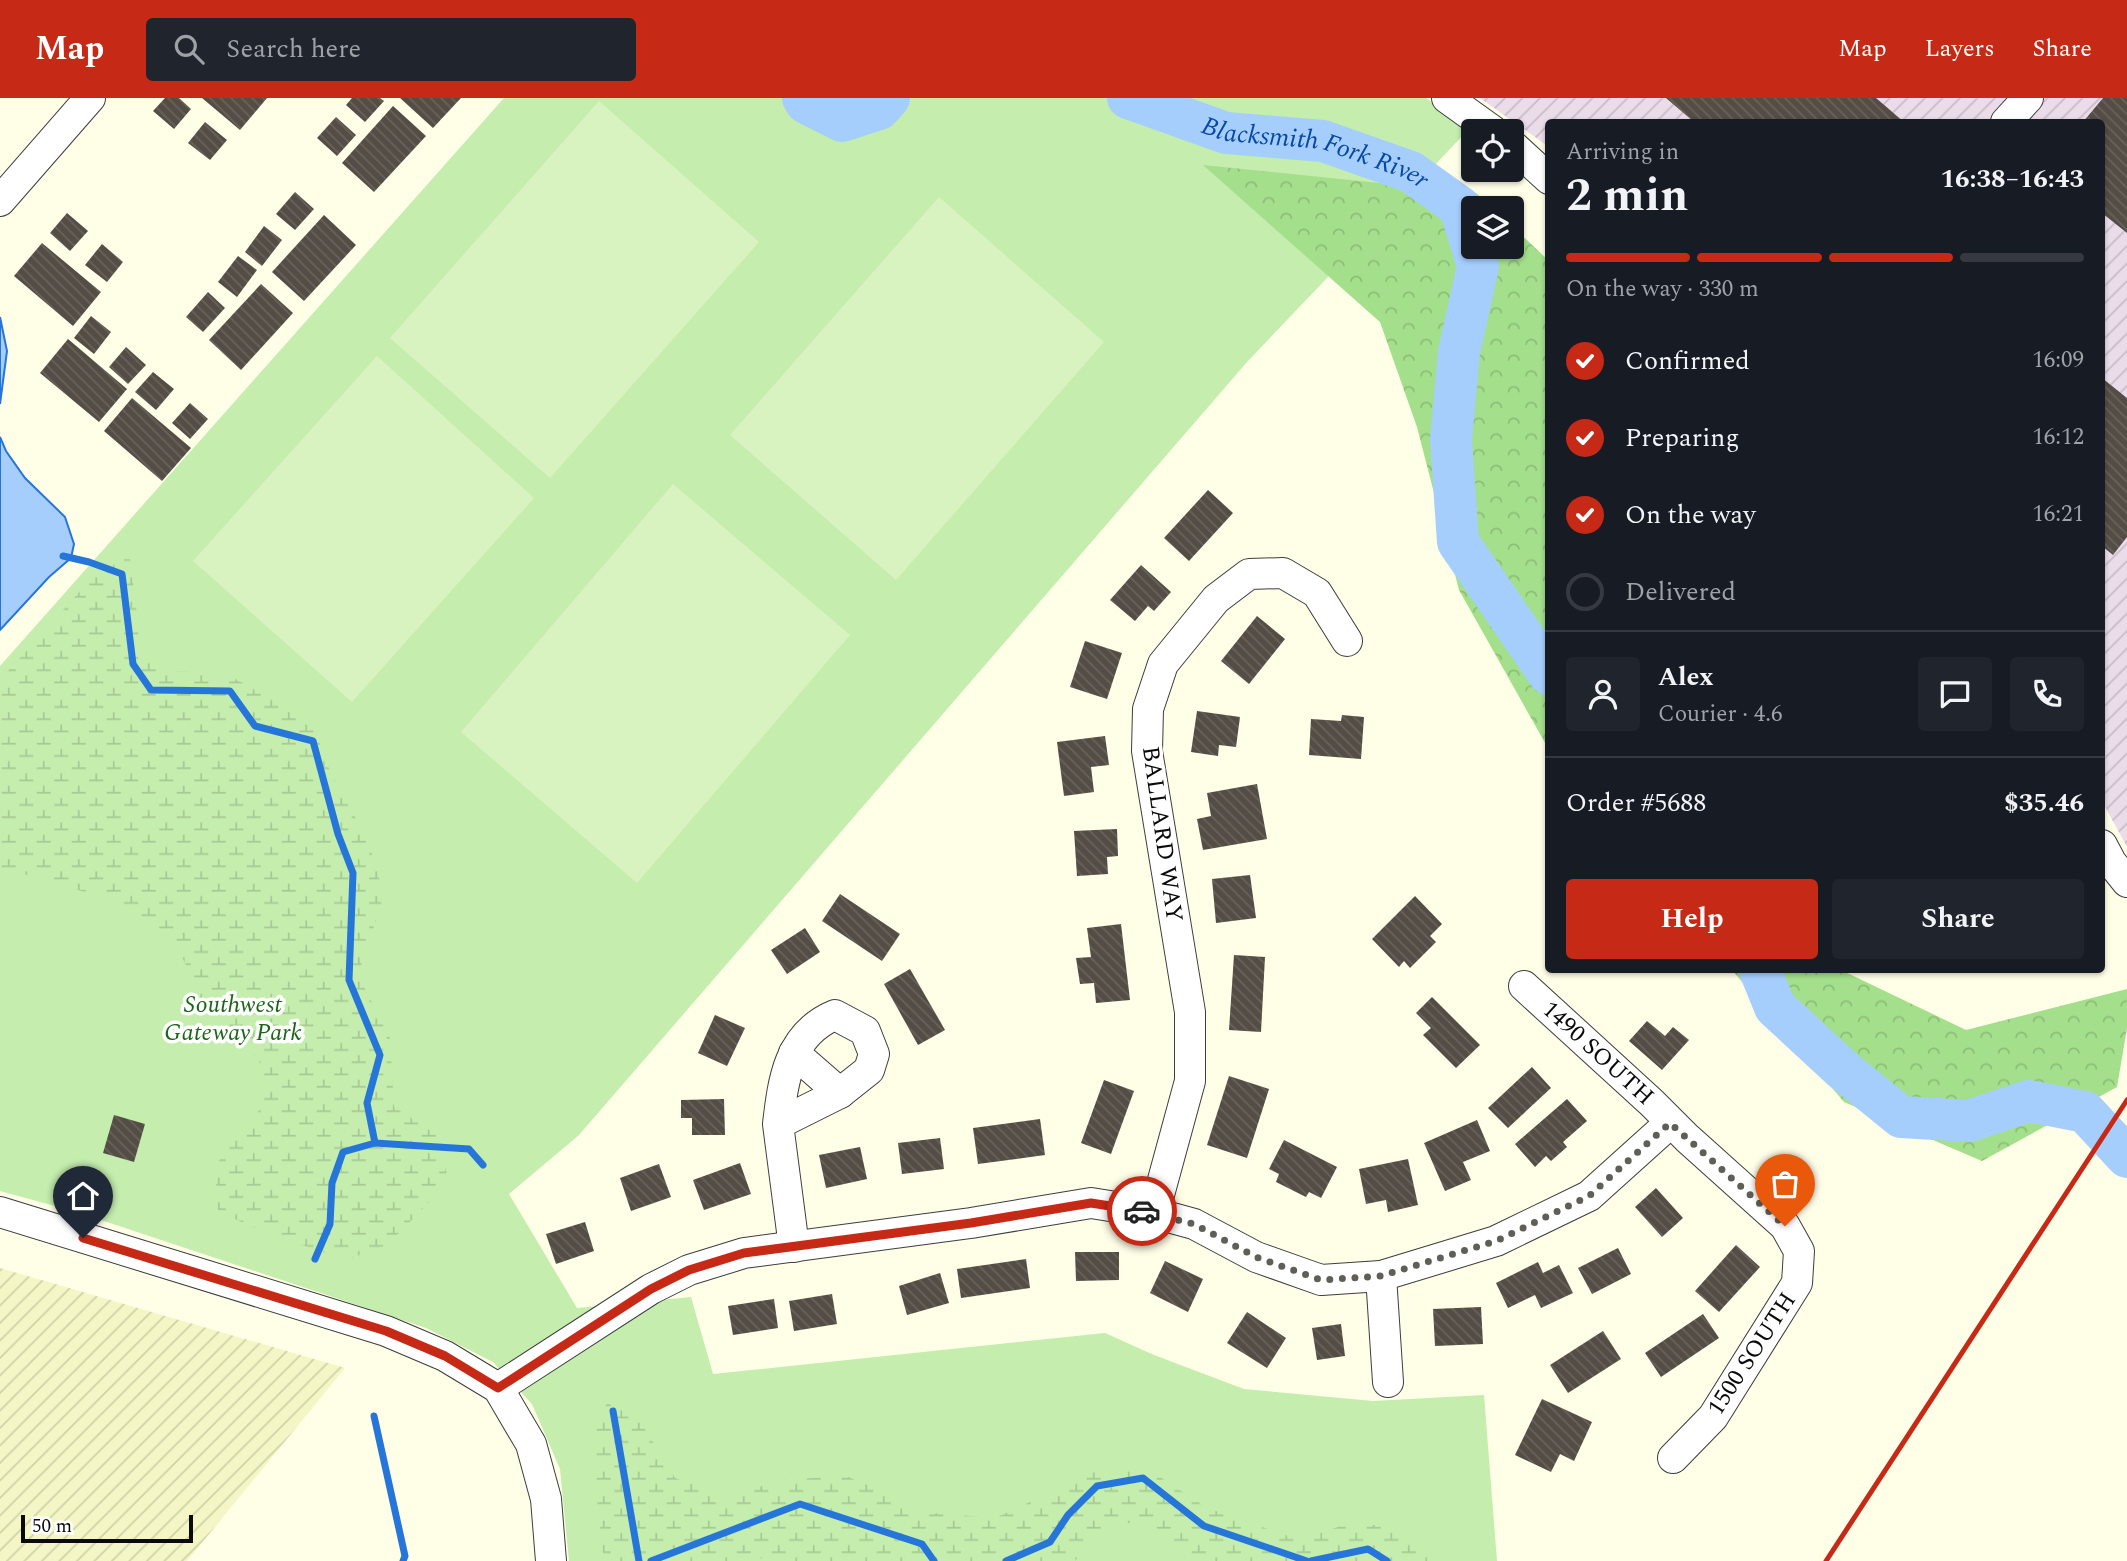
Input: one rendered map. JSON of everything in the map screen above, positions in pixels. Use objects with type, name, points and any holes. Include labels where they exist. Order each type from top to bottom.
[{"type":"street","points":[[0,201],[90,98]]},
{"type":"street","points":[[1447,98],[1476,119]]},
{"type":"street","points":[[2010,119],[2028,98]]},
{"type":"street","points":[[1524,156],[1545,175]]},
{"type":"street","name":"BALLARD WAY","points":[[1154,1213],[1190,1081],[1190,1012],[1147,751],[1148,709],[1163,664],[1216,599],[1249,574],[1283,573],[1317,593],[1347,641]]},
{"type":"street","points":[[2105,851],[2127,882]]},
{"type":"street","name":"1490 SOUTH","points":[[1524,986],[1652,1103],[1670,1123]]},
{"type":"street","points":[[778,1124],[840,1093],[869,1070],[874,1054],[865,1031],[835,1015],[817,1022],[794,1053],[783,1085],[778,1124],[794,1247]]},
{"type":"street","points":[[794,1053],[840,1093]]},
{"type":"street","points":[[498,1388],[651,1289],[689,1270],[744,1253],[971,1223],[1091,1203],[1154,1213],[1194,1224],[1256,1257],[1321,1280],[1381,1276],[1496,1241],[1589,1196],[1670,1123]]},
{"type":"street","name":"1500 SOUTH","points":[[1670,1123],[1785,1226],[1800,1251],[1797,1283],[1713,1417],[1673,1458]]},
{"type":"street","points":[[0,1212],[386,1331],[445,1356],[498,1388],[531,1444],[546,1499],[551,1561]]},
{"type":"street","points":[[1381,1276],[1388,1382]]},
{"type":"shaded area","points":[[1480,98],[2127,98],[2127,847],[2105,807],[2105,119],[1545,119],[1545,144],[1524,129],[1524,119],[1510,119]]},
{"type":"green space","name":"Southwest Gateway Park","points":[[504,98],[1426,98],[1461,122],[1461,137],[1247,362],[579,1135],[509,1194],[577,1308],[691,1297],[713,1374],[1105,1333],[1244,1389],[1373,1401],[1484,1395],[1497,1561],[569,1561],[560,1469],[532,1404],[493,1362],[426,1328],[77,1212],[0,1191],[0,666]]},
{"type":"green space","points":[[599,101],[759,242],[550,478],[390,338]]},
{"type":"green space","points":[[1203,165],[1476,193],[1479,196],[1461,196],[1461,259],[1524,259],[1524,237],[1545,257],[1545,743],[1459,590],[1417,427],[1380,322]]},
{"type":"green space","points":[[939,197],[1104,342],[896,580],[730,435]]},
{"type":"green space","points":[[377,356],[534,498],[352,702],[193,561]]},
{"type":"green space","points":[[673,484],[850,635],[637,883],[461,732]]},
{"type":"green space","name":"Southwest Gateway Park","points":[[109,559],[130,559],[141,647],[162,670],[227,674],[287,708],[316,733],[331,774],[368,840],[384,895],[358,975],[390,1038],[394,1107],[437,1135],[449,1182],[387,1245],[346,1260],[273,1235],[218,1212],[215,1166],[264,1104],[261,1064],[224,1018],[194,1005],[196,985],[171,935],[112,900],[0,867],[0,680]]},
{"type":"green space","points":[[1735,973],[1847,973],[1966,1030],[2127,989],[2127,1028],[2117,1087],[1982,1161],[1844,1102]]},
{"type":"green space","points":[[0,1268],[345,1368],[187,1561],[0,1561]]},
{"type":"green space","points":[[611,1394],[637,1416],[675,1478],[727,1497],[781,1480],[846,1476],[933,1513],[995,1518],[1097,1471],[1124,1468],[1151,1471],[1207,1508],[1297,1539],[1345,1525],[1389,1525],[1443,1561],[1186,1561],[1142,1522],[1104,1525],[1075,1561],[772,1561],[745,1554],[729,1561],[604,1561],[596,1491],[595,1429]]},
{"type":"water","points":[[0,317],[7,351],[0,404]]},
{"type":"water","points":[[0,437],[6,451],[25,478],[65,517],[74,544],[71,558],[49,577],[0,630]]},
{"type":"building","points":[[165,98],[179,98],[191,109],[174,129],[153,111]]},
{"type":"building","points":[[202,98],[267,98],[240,130]]},
{"type":"building","points":[[352,98],[380,98],[384,101],[365,122],[346,105]]},
{"type":"building","points":[[400,98],[461,98],[433,128]]},
{"type":"building","points":[[1666,98],[1876,98],[1900,119],[1690,119]]},
{"type":"building","points":[[2103,98],[2127,98],[2127,233],[2105,215],[2105,119],[2086,119]]},
{"type":"building","points":[[393,106],[426,136],[374,192],[342,163]]},
{"type":"building","points":[[336,117],[356,135],[337,156],[317,138]]},
{"type":"building","points":[[205,122],[227,140],[210,160],[188,143]]},
{"type":"building","points":[[295,192],[314,209],[295,230],[276,214]]},
{"type":"building","points":[[67,213],[88,231],[70,251],[50,233]]},
{"type":"building","points":[[324,215],[356,245],[304,301],[272,272]]},
{"type":"building","points":[[264,226],[282,240],[262,266],[245,252]]},
{"type":"building","points":[[42,243],[101,292],[73,326],[14,276]]},
{"type":"building","points":[[102,244],[123,262],[107,282],[85,265]]},
{"type":"building","points":[[238,256],[257,270],[237,297],[218,282]]},
{"type":"building","points":[[261,284],[293,313],[241,370],[209,340]]},
{"type":"building","points":[[208,292],[225,308],[203,332],[186,317]]},
{"type":"building","points":[[91,316],[111,332],[94,354],[74,338]]},
{"type":"building","points":[[68,339],[127,389],[99,422],[40,373]]},
{"type":"building","points":[[126,347],[146,365],[128,384],[109,367]]},
{"type":"building","points":[[153,372],[174,389],[156,410],[135,392]]},
{"type":"building","points":[[2105,380],[2127,398],[2127,537],[2113,555],[2105,548]]},
{"type":"building","points":[[132,398],[191,448],[162,481],[104,431]]},
{"type":"building","points":[[190,403],[208,419],[190,439],[172,423]]},
{"type":"building","points":[[1208,490],[1233,513],[1189,561],[1164,538]]},
{"type":"building","points":[[1141,565],[1171,592],[1154,611],[1148,606],[1135,621],[1110,600]]},
{"type":"building","points":[[1257,616],[1285,639],[1249,684],[1221,661]]},
{"type":"building","points":[[1085,641],[1122,653],[1107,699],[1070,687]]},
{"type":"building","points":[[1197,711],[1240,717],[1236,747],[1219,745],[1218,756],[1191,752]]},
{"type":"building","points":[[1342,715],[1364,717],[1361,759],[1309,755],[1311,719],[1341,721]]},
{"type":"building","points":[[1105,736],[1109,765],[1091,767],[1094,792],[1064,796],[1057,742]]},
{"type":"building","points":[[1257,784],[1267,839],[1203,850],[1197,819],[1211,816],[1207,793]]},
{"type":"building","points":[[1117,829],[1118,856],[1107,857],[1108,874],[1077,876],[1074,831]]},
{"type":"building","points":[[1250,875],[1256,918],[1216,923],[1212,879]]},
{"type":"building","points":[[840,894],[900,934],[882,961],[822,921]]},
{"type":"building","points":[[1415,896],[1442,924],[1430,936],[1436,942],[1410,968],[1404,961],[1399,967],[1372,939]]},
{"type":"building","points":[[1121,924],[1130,1000],[1096,1003],[1094,983],[1080,984],[1076,958],[1091,957],[1087,928]]},
{"type":"building","points":[[805,928],[820,952],[787,974],[771,950]]},
{"type":"building","points":[[1234,955],[1265,957],[1261,1032],[1229,1030]]},
{"type":"building","points":[[910,969],[945,1030],[918,1045],[884,984]]},
{"type":"building","points":[[1432,997],[1480,1045],[1456,1068],[1423,1035],[1431,1028],[1416,1013]]},
{"type":"building","points":[[715,1015],[745,1028],[727,1066],[698,1053]]},
{"type":"building","points":[[1647,1021],[1665,1036],[1673,1027],[1689,1040],[1662,1070],[1629,1041]]},
{"type":"building","points":[[1532,1067],[1551,1088],[1508,1128],[1488,1108]]},
{"type":"building","points":[[1229,1076],[1269,1089],[1247,1158],[1207,1145]]},
{"type":"building","points":[[1104,1080],[1134,1091],[1111,1154],[1081,1143]]},
{"type":"building","points":[[724,1099],[725,1135],[692,1135],[692,1118],[681,1118],[681,1100]]},
{"type":"building","points":[[1567,1099],[1587,1121],[1563,1142],[1567,1147],[1551,1161],[1546,1156],[1535,1167],[1515,1144]]},
{"type":"building","points":[[114,1115],[145,1124],[134,1162],[103,1153]]},
{"type":"building","points":[[1040,1119],[1045,1155],[978,1164],[973,1128]]},
{"type":"building","points":[[1477,1120],[1490,1151],[1463,1162],[1471,1180],[1445,1191],[1424,1143]]},
{"type":"building","points":[[940,1138],[944,1169],[902,1174],[898,1143]]},
{"type":"building","points":[[1284,1140],[1337,1167],[1321,1198],[1309,1192],[1306,1197],[1276,1182],[1279,1174],[1269,1169]]},
{"type":"building","points":[[860,1147],[867,1179],[826,1188],[819,1155]]},
{"type":"building","points":[[1408,1159],[1418,1205],[1388,1212],[1386,1200],[1366,1204],[1359,1169]]},
{"type":"building","points":[[740,1163],[751,1194],[704,1210],[693,1180]]},
{"type":"building","points":[[659,1164],[671,1197],[631,1211],[620,1178]]},
{"type":"building","points":[[1656,1188],[1683,1218],[1662,1237],[1635,1207]]},
{"type":"building","points":[[585,1222],[594,1251],[556,1264],[546,1234]]},
{"type":"building","points":[[1736,1245],[1760,1267],[1719,1312],[1695,1291]]},
{"type":"building","points":[[1618,1248],[1631,1274],[1592,1294],[1578,1268]]},
{"type":"building","points":[[1075,1252],[1119,1252],[1119,1280],[1076,1281]]},
{"type":"building","points":[[1026,1259],[1030,1288],[961,1298],[957,1269]]},
{"type":"building","points":[[1165,1261],[1203,1279],[1188,1312],[1150,1293]]},
{"type":"building","points":[[1538,1262],[1543,1273],[1559,1265],[1573,1293],[1541,1308],[1535,1295],[1508,1308],[1496,1283]]},
{"type":"building","points":[[940,1273],[949,1303],[907,1315],[899,1286]]},
{"type":"building","points":[[832,1294],[837,1324],[794,1331],[789,1301]]},
{"type":"building","points":[[774,1299],[778,1328],[733,1335],[728,1306]]},
{"type":"building","points":[[1481,1307],[1483,1344],[1435,1346],[1433,1309]]},
{"type":"building","points":[[1247,1312],[1286,1338],[1267,1368],[1227,1343]]},
{"type":"building","points":[[1703,1314],[1719,1338],[1661,1377],[1645,1353]]},
{"type":"building","points":[[1341,1324],[1345,1356],[1317,1360],[1312,1328]]},
{"type":"building","points":[[1603,1331],[1621,1359],[1568,1393],[1550,1365]]},
{"type":"building","points":[[1542,1399],[1592,1422],[1574,1461],[1560,1454],[1551,1472],[1515,1455]]},
{"type":"waterway","name":"Blacksmith Fork River","points":[[803,98],[806,103],[842,121],[879,109],[889,98]]},
{"type":"waterway","name":"Blacksmith Fork River","points":[[1128,98],[1226,133],[1323,141],[1411,172],[1460,207],[1478,266],[1459,352],[1451,440],[1458,542],[1545,668]]},
{"type":"waterway","points":[[63,556],[122,574],[133,664],[151,690],[230,691],[255,726],[313,741],[338,834],[353,873],[349,980],[380,1055],[367,1103],[375,1143],[343,1152],[332,1183],[330,1224],[315,1259]]},
{"type":"waterway","name":"Blacksmith Fork River","points":[[1761,973],[1775,1007],[1842,1069],[1901,1117],[1969,1121],[2029,1101],[2085,1112],[2127,1157]]},
{"type":"waterway","points":[[375,1143],[469,1149],[483,1165]]},
{"type":"waterway","points":[[613,1411],[639,1561]]},
{"type":"waterway","points":[[374,1416],[405,1556],[403,1561]]},
{"type":"waterway","points":[[1006,1561],[1050,1542],[1068,1515],[1097,1486],[1143,1478],[1204,1526],[1307,1561]]},
{"type":"waterway","points":[[651,1561],[800,1504],[922,1544],[934,1561]]},
{"type":"waterway","points":[[1311,1561],[1368,1549],[1387,1561]]},
{"type":"railway","points":[[1826,1561],[2127,1100]]},
{"type":"way so far","points":[[1142,1211],[1194,1224],[1256,1257],[1321,1280],[1381,1276],[1496,1241],[1589,1196],[1670,1123],[1785,1226]]},
{"type":"route","points":[[83,1238],[386,1331],[445,1356],[498,1388],[651,1289],[689,1270],[744,1253],[971,1223],[1091,1203],[1142,1211]]}]
